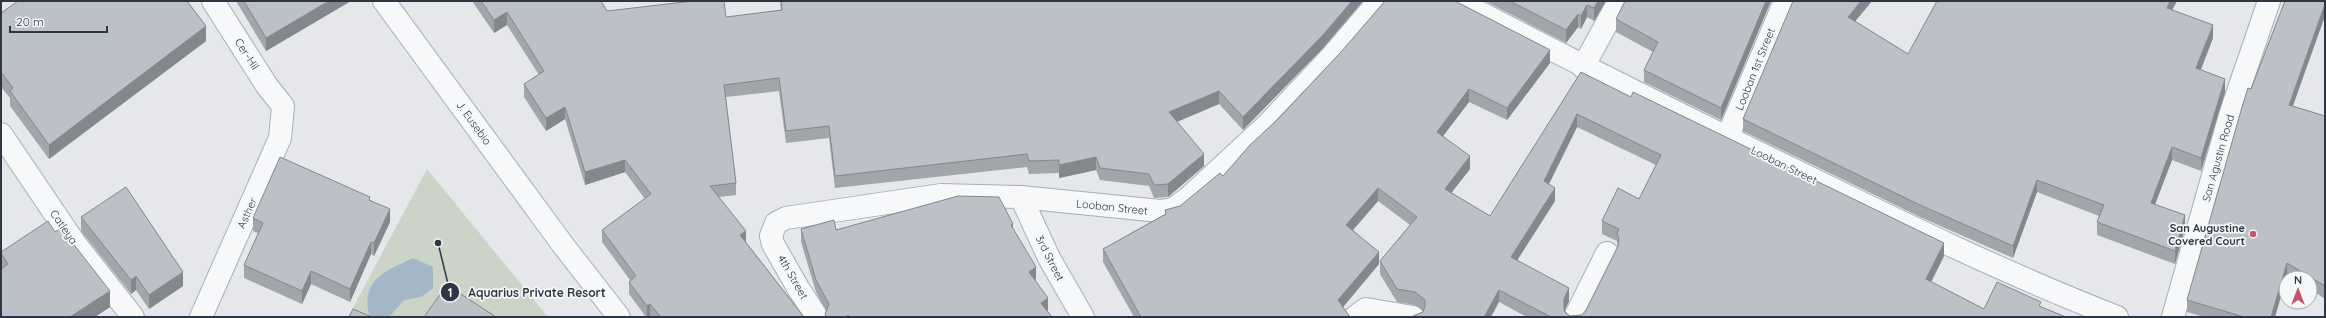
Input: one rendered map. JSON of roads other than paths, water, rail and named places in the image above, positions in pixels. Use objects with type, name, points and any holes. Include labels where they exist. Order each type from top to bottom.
[{"type":"street","name":"Cer-Hil","points":[[213,1],[267,86],[283,106]]},
{"type":"street","name":"J. Eusebio","points":[[384,1],[563,245],[619,317]]},
{"type":"street","name":"Looban Street","points":[[770,236],[776,223],[786,218],[942,195],[1021,197],[1135,210],[1160,211],[1173,209],[1187,199],[1268,124],[1332,56],[1379,1]]},
{"type":"street","name":"Looban Street","points":[[1458,1],[1583,67],[1938,240],[2040,287],[2116,317]]},
{"type":"street","points":[[1583,67],[1619,1]]},
{"type":"street","name":"Looban 1st Street","points":[[1727,138],[1785,1]]},
{"type":"street","name":"San Agustin Road","points":[[2173,317],[2230,115],[2269,1]]},
{"type":"street","name":"Asther","points":[[201,317],[280,138],[283,106]]},
{"type":"street","name":"Catleya","points":[[1,134],[74,242],[133,317]]},
{"type":"street","name":"3rd Street","points":[[1021,197],[1048,258],[1083,317]]},
{"type":"street","name":"4th Street","points":[[770,236],[798,288],[817,317]]},
{"type":"street","points":[[1575,317],[1607,253]]},
{"type":"street","points":[[1364,314],[1413,317]]},
{"type":"water","points":[[413,258],[433,267],[433,288],[421,297],[404,300],[389,317],[374,317],[369,315],[367,303],[372,285],[385,272]]},
{"type":"place","name":"San Augustine Covered Court","points":[[2253,234]]},
{"type":"place","name":"Aquarius Private Resort","points":[[438,243]]}]
